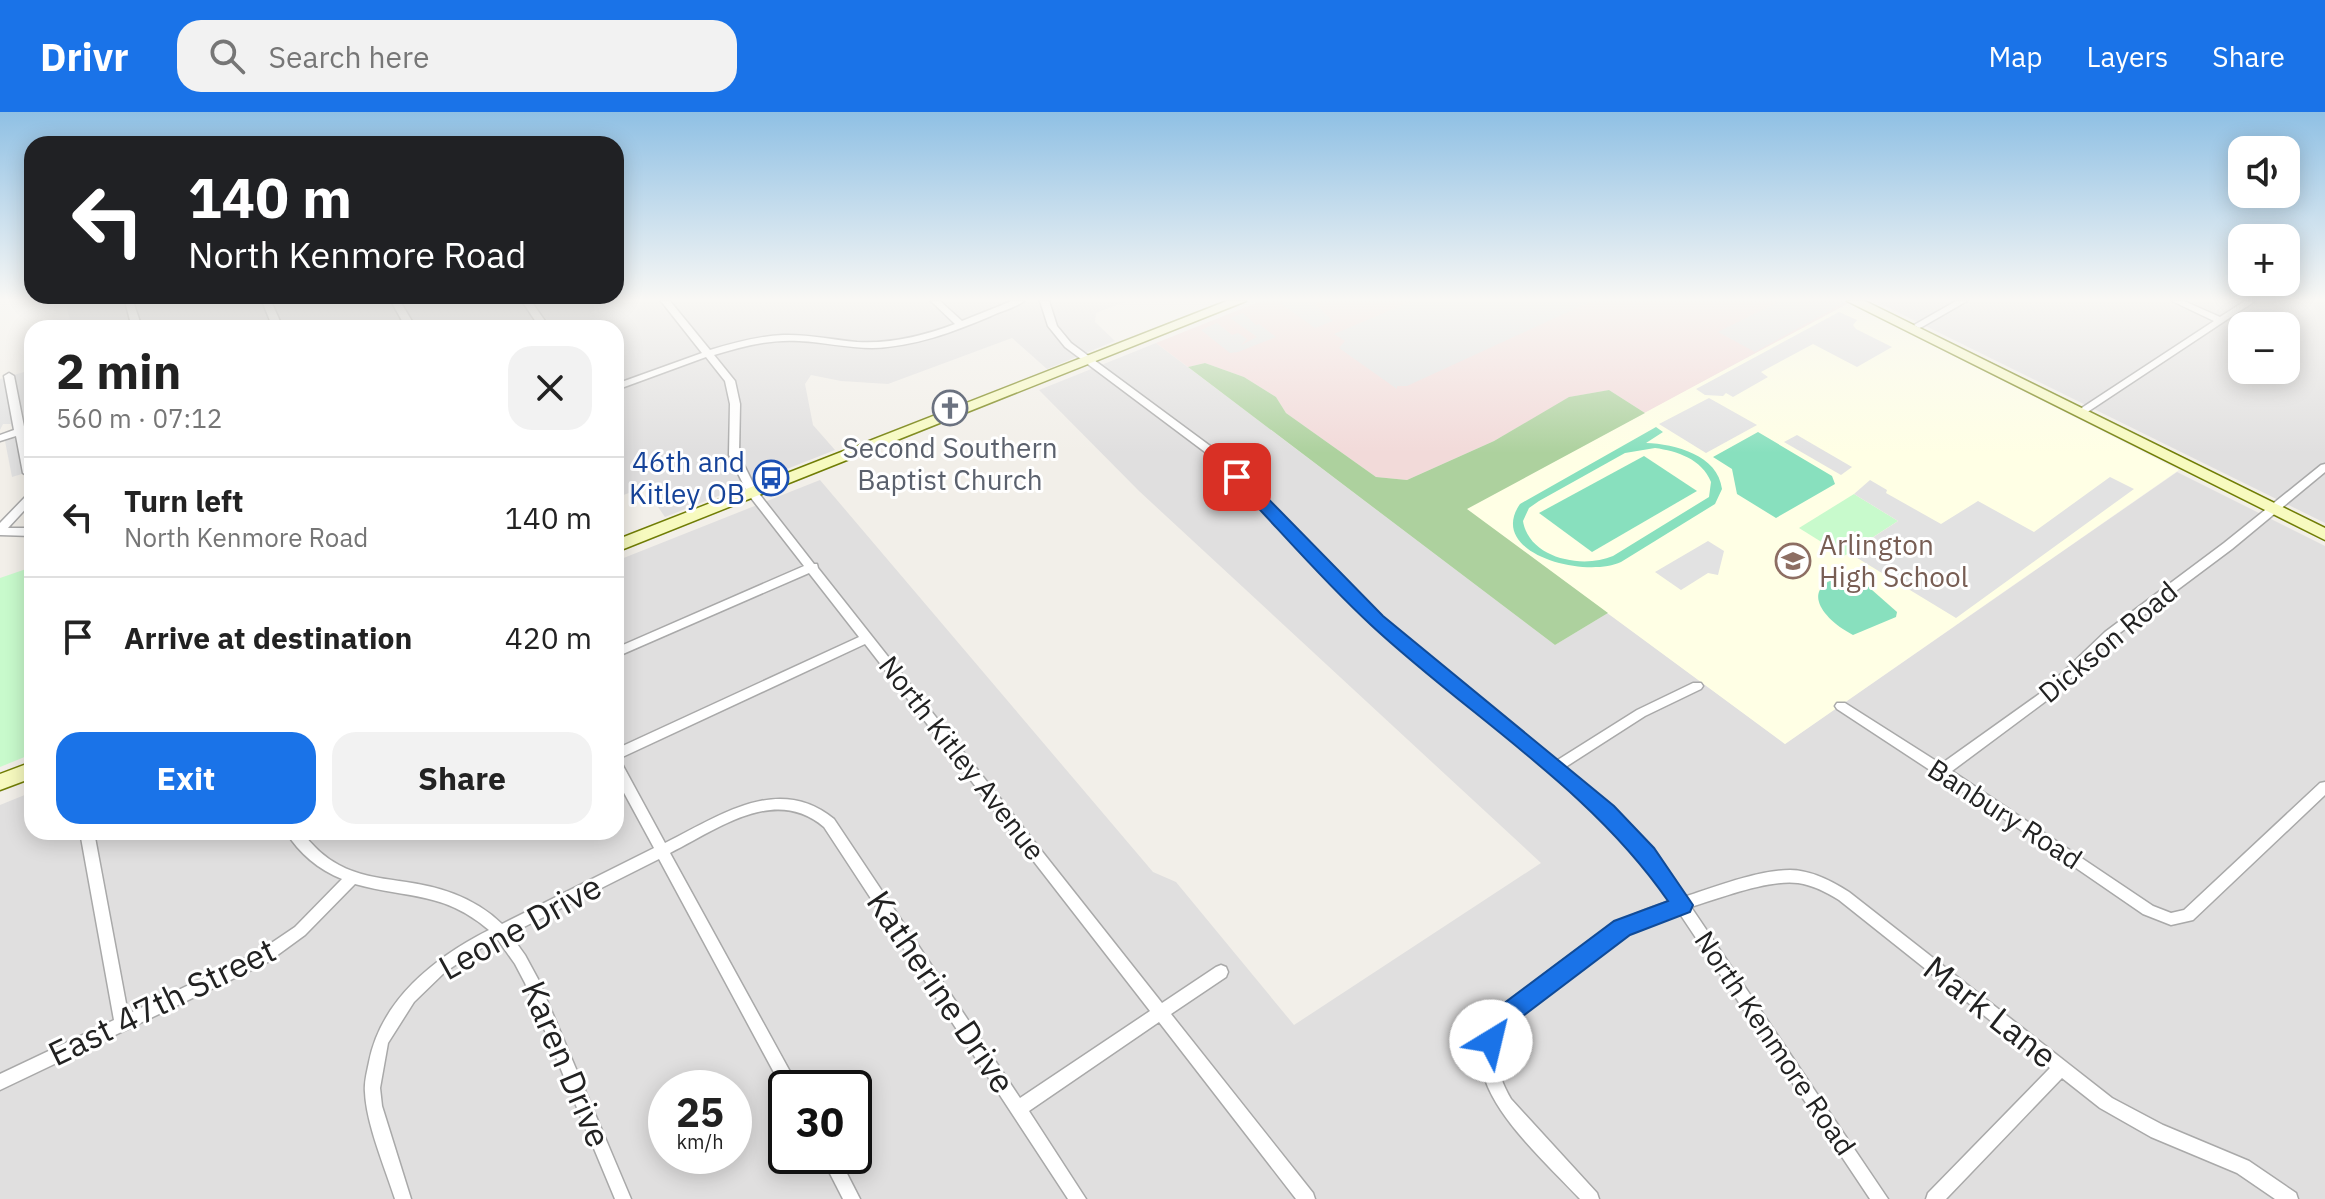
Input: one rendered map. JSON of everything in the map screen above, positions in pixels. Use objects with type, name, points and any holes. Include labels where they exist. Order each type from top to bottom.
[{"type":"main road","points":[[624,543],[1110,352]]},
{"type":"main road","points":[[1960,352],[2276,506],[2325,535]]},
{"type":"main road","points":[[1970,352],[2084,411]]},
{"type":"main road","points":[[2276,506],[2325,525]]},
{"type":"main road","points":[[0,782],[24,773]]},
{"type":"street","points":[[624,384],[718,352]]},
{"type":"street","name":"North Kenmore Road","points":[[1076,352],[1217,456],[1377,620],[1627,832],[1682,905],[1880,1199]]},
{"type":"street","points":[[2084,411],[2171,352]]},
{"type":"street","name":"North Kitley Avenue","points":[[710,354],[727,376],[733,390],[733,450],[752,492],[1307,1199]]},
{"type":"street","points":[[9,376],[24,452]]},
{"type":"street","points":[[0,438],[20,431]]},
{"type":"street","name":"Dickson Road","points":[[1942,771],[2046,695],[2109,635],[2228,546],[2325,467]]},
{"type":"street","points":[[0,530],[24,504]]},
{"type":"street","points":[[0,530],[24,532]]},
{"type":"street","points":[[624,650],[813,567]]},
{"type":"street","points":[[624,751],[868,638]]},
{"type":"street","points":[[1555,768],[1641,713],[1697,686]]},
{"type":"street","name":"Banbury Road","points":[[1841,706],[2148,910],[2171,919],[2188,916],[2325,787]]},
{"type":"street","points":[[624,781],[781,1070]]},
{"type":"street","name":"Leone Drive","points":[[403,1199],[373,1100],[373,1071],[381,1041],[404,1002],[434,971],[500,931],[746,809],[790,804]]},
{"type":"street","name":"Katherine Drive","points":[[790,804],[818,814],[831,826],[1078,1199]]},
{"type":"street","points":[[88,840],[122,1025]]},
{"type":"street","name":"Karen Drive","points":[[300,840],[316,858],[351,879],[425,892],[456,901],[477,912],[500,931],[526,971],[623,1199]]},
{"type":"street","name":"Mark Lane","points":[[1591,1199],[1506,1107],[1495,1086],[1489,1058],[1492,1036],[1507,1015],[1622,928],[1682,905],[1777,877],[1820,883],[1844,896],[2061,1068],[2128,1116],[2235,1163],[2290,1199]]},
{"type":"street","name":"East 47th Street","points":[[0,1082],[269,953],[316,917],[351,879]]},
{"type":"street","points":[[1018,1109],[1221,972]]},
{"type":"street","points":[[1934,1199],[2061,1068]]},
{"type":"street","points":[[839,1174],[852,1199]]},
{"type":"shaded area","points":[[624,352],[975,352],[888,384],[841,381],[811,375],[805,384],[813,425],[835,450],[665,517],[644,487],[624,495]]},
{"type":"shaded area","points":[[1027,352],[1089,352],[1047,369]]},
{"type":"shaded area","points":[[1134,352],[1168,352],[1555,645],[1608,613],[1785,744],[2177,472],[2325,546],[2325,1199],[0,1199],[0,805],[24,795],[24,840],[624,840],[624,558],[820,480],[1153,872],[1176,882],[1294,1025],[1541,863],[1139,491],[1039,390]]},
{"type":"shaded area","points":[[1168,352],[1759,352],[1645,413],[1609,390],[1570,397],[1494,441],[1407,480],[1376,477],[1286,413],[1276,397],[1244,377],[1205,363],[1188,367]]},
{"type":"shaded area","points":[[1344,352],[1482,352],[1407,386],[1397,386],[1397,389]]},
{"type":"shaded area","name":"Arlington High School","points":[[1758,352],[1945,352],[2179,470],[1785,744],[1466,509]]},
{"type":"shaded area","points":[[1765,352],[1799,352],[1761,372],[1768,377],[1733,397],[1726,393],[1723,396],[1705,395],[1696,389]]},
{"type":"shaded area","points":[[1828,352],[1884,352],[1857,367]]},
{"type":"shaded area","points":[[1978,352],[2228,352],[2228,384],[2300,384],[2300,352],[2325,352],[2325,523]]},
{"type":"shaded area","points":[[24,372],[24,473],[12,477],[5,441],[15,438],[11,424],[3,424],[0,430],[0,379]]},
{"type":"shaded area","points":[[1709,398],[1757,425],[1706,453],[1659,424]]},
{"type":"shaded area","points":[[1797,435],[1852,467],[1841,475],[1784,442]]},
{"type":"shaded area","points":[[2110,477],[2134,489],[1956,618],[1849,553],[1898,521],[1854,494],[1870,480],[1887,490],[1886,493],[1941,524],[1978,501],[2034,532]]},
{"type":"shaded area","points":[[1708,541],[1724,551],[1718,575],[1708,573],[1681,590],[1655,572]]},
{"type":"green space","points":[[1205,363],[1244,377],[1276,397],[1286,413],[1376,477],[1407,480],[1494,441],[1569,397],[1609,390],[1645,413],[1467,509],[1608,613],[1555,645],[1188,367]]},
{"type":"green space","points":[[1656,427],[1663,432],[1646,443],[1682,449],[1704,460],[1719,477],[1722,489],[1715,504],[1621,562],[1605,566],[1564,564],[1544,558],[1527,548],[1516,536],[1513,521],[1520,504]],"holes":[[[1663,449],[1680,454],[1702,467],[1711,482],[1709,497],[1613,556],[1601,560],[1559,558],[1535,544],[1527,534],[1523,521],[1529,508],[1539,501],[1625,453]]]},
{"type":"green space","points":[[1758,432],[1832,476],[1835,484],[1776,518],[1737,494],[1732,469],[1713,457]]},
{"type":"green space","points":[[1644,456],[1697,491],[1592,552],[1539,513]]},
{"type":"green space","points":[[1854,494],[1898,521],[1844,556],[1799,528]]},
{"type":"green space","points":[[24,570],[24,757],[0,767],[0,578]]},
{"type":"green space","points":[[1855,575],[1897,612],[1896,617],[1853,635],[1829,618],[1818,599],[1819,591],[1825,584]]},
{"type":"place","name":"Second Southern Baptist Church","points":[[950,408]]},
{"type":"place","name":"46th and Kitley OB","points":[[771,478]]},
{"type":"place","name":"Arlington High School","points":[[1793,561]]},
{"type":"route","points":[[1237,477],[1377,620],[1607,812],[1647,855],[1682,905],[1622,928],[1507,1015],[1491,1041]]}]
